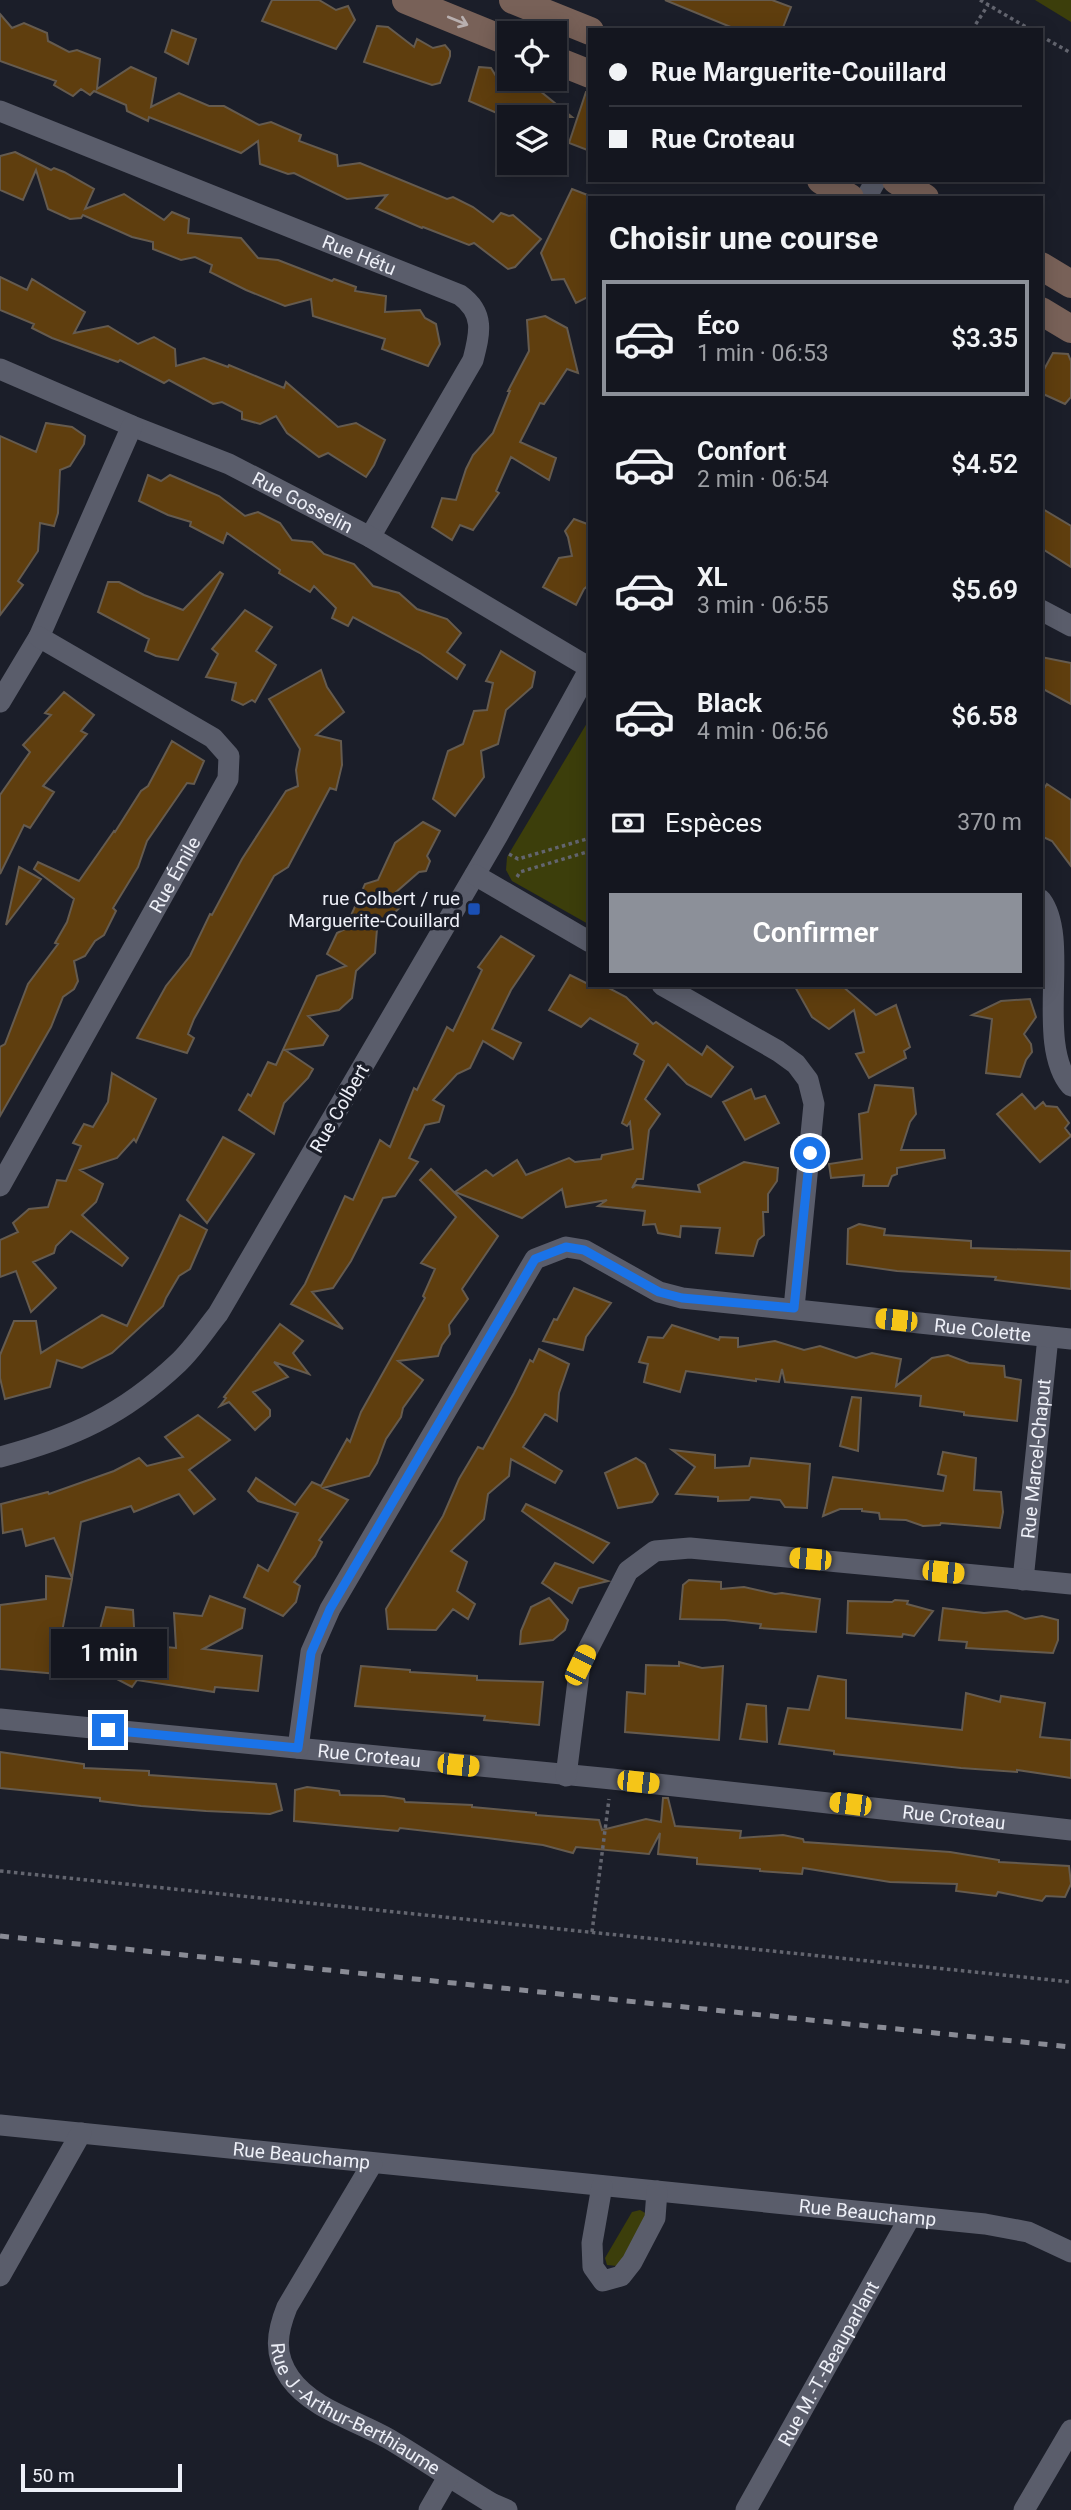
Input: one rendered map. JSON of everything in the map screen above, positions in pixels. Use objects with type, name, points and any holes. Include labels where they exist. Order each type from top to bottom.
[{"type":"street","points":[[406,0],[497,37]]},
{"type":"street","points":[[513,0],[588,30]]},
{"type":"street","points":[[567,65],[588,73]]},
{"type":"street","name":"Rue Hétu","points":[[0,111],[460,295],[470,302],[479,322],[480,335],[473,360],[370,537]]},
{"type":"street","points":[[824,182],[847,196]]},
{"type":"street","points":[[899,182],[922,196]]},
{"type":"street","points":[[1043,268],[1071,284]]},
{"type":"street","points":[[1043,312],[1071,329]]},
{"type":"street","name":"Rue Gosselin","points":[[0,369],[229,464],[370,537],[588,667]]},
{"type":"street","points":[[0,702],[38,637],[132,426]]},
{"type":"street","points":[[1043,611],[1071,626]]},
{"type":"street","name":"Rue Émile","points":[[0,1186],[228,779],[229,756],[213,738],[38,637]]},
{"type":"street","name":"Rue Colbert","points":[[0,1457],[81,1431],[110,1417],[178,1362],[219,1314],[475,875],[588,672]]},
{"type":"street","points":[[475,875],[588,941]]},
{"type":"street","points":[[1043,902],[1056,912],[1068,938],[1061,1069],[1071,1086]]},
{"type":"street","points":[[666,987],[778,1051],[796,1065],[808,1080],[814,1104],[794,1308]]},
{"type":"street","name":"Rue Colette","points":[[298,1748],[311,1653],[330,1609],[535,1259],[566,1247],[584,1250],[659,1292],[692,1299],[1071,1339]]},
{"type":"street","name":"Rue Marcel-Chaput","points":[[1023,1580],[1048,1337]]},
{"type":"street","points":[[565,1776],[580,1665],[628,1571],[656,1551],[690,1548],[1071,1584]]},
{"type":"street","name":"Rue Croteau","points":[[0,1719],[612,1779],[1071,1830]]},
{"type":"street","name":"Rue Beauchamp","points":[[0,2125],[985,2224],[1028,2232],[1071,2252]]},
{"type":"street","points":[[0,2276],[81,2133]]},
{"type":"street","name":"Rue J.-Arthur-Berthiaume","points":[[372,2164],[287,2307],[278,2330],[279,2354],[288,2376],[302,2394],[373,2430],[507,2510]]},
{"type":"street","points":[[602,2186],[592,2243],[593,2267],[603,2281],[621,2276],[632,2262],[655,2218],[657,2191]]},
{"type":"street","name":"Rue M.-T.-Beauparlant","points":[[746,2510],[910,2217]]},
{"type":"street","points":[[1024,2510],[1071,2430]]},
{"type":"street","points":[[429,2510],[448,2477]]},
{"type":"path","points":[[980,0],[1028,28]]},
{"type":"path","points":[[973,28],[988,5]]},
{"type":"path","points":[[1043,37],[1071,52]]},
{"type":"path","points":[[492,845],[518,859],[588,839]]},
{"type":"path","points":[[509,894],[520,872],[588,852]]},
{"type":"path","points":[[592,1932],[612,1779]]},
{"type":"path","points":[[0,1871],[1071,1982]]},
{"type":"shaded area","points":[[1035,0],[1071,0],[1071,22]]},
{"type":"shaded area","points":[[588,721],[588,924],[512,881],[506,870],[507,857]]},
{"type":"shaded area","points":[[640,2210],[647,2214],[647,2222],[617,2266],[607,2265],[605,2258],[632,2212]]},
{"type":"building","points":[[272,0],[319,0],[336,10],[348,6],[355,20],[336,49],[262,21]]},
{"type":"building","points":[[665,0],[772,0],[791,7],[783,28],[733,28]]},
{"type":"building","points":[[0,14],[12,28],[24,23],[47,33],[48,41],[69,52],[77,50],[100,59],[97,89],[131,67],[156,78],[151,107],[179,93],[209,106],[224,106],[259,125],[271,122],[301,135],[299,141],[337,155],[338,166],[360,163],[447,199],[453,197],[473,207],[493,222],[501,213],[513,215],[541,239],[515,267],[508,269],[474,243],[469,245],[376,208],[387,195],[347,199],[294,173],[288,174],[260,164],[258,141],[241,153],[149,117],[148,121],[127,111],[126,105],[94,91],[90,95],[81,89],[73,96],[54,85],[56,81],[0,61]]},
{"type":"building","points":[[377,26],[388,27],[414,47],[417,39],[433,48],[445,45],[450,56],[440,83],[432,85],[364,62]]},
{"type":"building","points":[[172,30],[196,39],[188,64],[165,52]]},
{"type":"building","points":[[479,67],[491,68],[497,78],[497,91],[540,91],[557,105],[497,105],[497,113],[469,101]]},
{"type":"building","points":[[586,92],[588,92],[588,150],[569,143]]},
{"type":"building","points":[[15,152],[51,170],[54,168],[64,172],[94,189],[85,209],[124,194],[164,220],[172,212],[189,219],[188,233],[241,238],[258,258],[278,260],[332,281],[334,279],[356,287],[355,291],[386,296],[385,312],[420,310],[425,318],[436,324],[440,344],[428,366],[382,349],[385,339],[313,316],[311,299],[285,306],[210,272],[212,265],[195,257],[181,260],[153,249],[153,242],[132,237],[83,215],[81,218],[70,219],[48,209],[36,170],[23,200],[0,190],[0,156]]},
{"type":"building","points":[[572,189],[590,196],[588,297],[576,303],[564,279],[552,280],[541,253]]},
{"type":"building","points":[[0,277],[27,290],[32,279],[85,312],[74,333],[108,326],[138,344],[154,337],[175,349],[176,366],[204,358],[228,367],[229,365],[284,388],[286,382],[338,427],[356,423],[385,440],[374,465],[366,477],[328,453],[319,457],[287,433],[276,416],[260,424],[242,419],[242,412],[222,402],[213,404],[169,380],[164,383],[120,360],[118,362],[52,338],[32,328],[34,324],[0,310]]},
{"type":"building","points":[[545,316],[567,328],[578,373],[567,369],[544,404],[540,403],[520,442],[556,458],[549,480],[511,457],[496,491],[499,493],[473,530],[460,525],[452,540],[432,527],[442,498],[456,500],[473,455],[493,433],[508,391],[529,351],[527,320]]},
{"type":"building","points":[[1053,353],[1068,354],[1071,361],[1071,397],[1065,404],[1043,394],[1043,371]]},
{"type":"building","points":[[46,423],[72,427],[85,436],[84,444],[70,466],[60,470],[58,513],[54,526],[40,523],[38,551],[18,581],[23,585],[0,615],[0,436],[36,452]]},
{"type":"building","points":[[148,475],[161,481],[170,475],[219,496],[245,516],[258,512],[280,523],[292,540],[312,542],[324,554],[354,564],[373,586],[399,593],[417,609],[447,619],[461,633],[447,652],[465,665],[457,679],[420,653],[353,617],[348,626],[332,618],[336,608],[314,586],[310,592],[279,573],[280,570],[227,533],[223,543],[190,526],[191,522],[168,515],[139,501]]},
{"type":"building","points":[[1043,509],[1071,526],[1071,567],[1043,549]]},
{"type":"building","points":[[574,519],[588,524],[588,586],[576,605],[543,587],[559,558],[572,556],[565,531]]},
{"type":"building","points":[[220,572],[223,574],[178,660],[145,651],[149,639],[98,612],[108,582],[119,582],[183,610]]},
{"type":"building","points":[[245,610],[272,627],[256,651],[276,665],[255,702],[252,700],[243,705],[232,700],[236,683],[206,677],[218,654],[212,649]]},
{"type":"building","points":[[501,651],[535,672],[532,687],[506,710],[498,744],[481,751],[484,777],[455,816],[433,799],[448,751],[463,744],[474,711],[487,710],[493,683],[486,681]]},
{"type":"building","points":[[1043,657],[1071,663],[1071,704],[1043,689]]},
{"type":"building","points":[[321,670],[327,687],[344,712],[316,735],[341,741],[342,765],[336,790],[330,788],[288,867],[274,876],[194,1019],[188,1034],[194,1038],[187,1053],[137,1038],[166,986],[190,956],[210,914],[212,915],[242,859],[286,791],[298,786],[296,770],[300,749],[269,699]]},
{"type":"building","points":[[64,692],[94,715],[81,731],[87,734],[43,786],[54,792],[30,828],[24,825],[0,874],[0,795],[30,752],[23,745],[51,715],[45,713]]},
{"type":"building","points":[[172,741],[204,761],[194,784],[187,783],[147,841],[138,867],[113,908],[116,911],[104,935],[95,941],[85,956],[74,961],[78,981],[74,989],[63,997],[51,1027],[0,1116],[0,1047],[5,1044],[28,984],[58,944],[55,943],[67,922],[74,899],[34,869],[38,862],[79,881],[141,791],[148,786]]},
{"type":"building","points":[[1047,784],[1071,800],[1071,866],[1052,841],[1043,837],[1043,790]]},
{"type":"building","points":[[423,822],[440,831],[427,856],[430,861],[426,871],[419,872],[395,893],[407,901],[377,929],[375,953],[356,971],[352,998],[339,1010],[308,1016],[328,1036],[323,1045],[285,1050],[313,1069],[284,1103],[274,1134],[239,1110],[248,1094],[251,1096],[268,1062],[276,1065],[317,976],[346,966],[327,954],[337,933],[345,929],[365,884],[378,880],[395,843]]},
{"type":"building","points":[[19,867],[41,879],[6,925]]},
{"type":"building","points":[[501,936],[534,956],[511,990],[492,1029],[521,1043],[513,1059],[483,1041],[470,1068],[457,1074],[433,1100],[444,1106],[439,1122],[425,1125],[409,1158],[418,1162],[395,1196],[383,1198],[351,1261],[333,1288],[312,1292],[343,1329],[291,1304],[305,1284],[345,1196],[353,1200],[380,1140],[390,1147],[414,1088],[417,1090],[447,1027],[453,1031],[482,970],[478,967]]},
{"type":"building","points":[[570,975],[588,984],[588,987],[607,987],[626,997],[653,1024],[656,1022],[702,1055],[707,1046],[733,1067],[711,1097],[687,1084],[668,1064],[645,1099],[660,1114],[649,1130],[643,1179],[637,1179],[632,1188],[636,1185],[700,1192],[698,1185],[744,1162],[778,1168],[777,1181],[768,1194],[768,1212],[763,1212],[764,1235],[758,1240],[753,1256],[716,1253],[720,1228],[681,1226],[680,1237],[658,1233],[655,1224],[643,1225],[645,1211],[598,1206],[607,1200],[566,1207],[562,1189],[522,1218],[455,1192],[486,1170],[493,1176],[517,1160],[526,1175],[569,1158],[575,1162],[601,1159],[602,1155],[633,1149],[630,1122],[627,1126],[622,1123],[644,1061],[634,1054],[638,1044],[590,1018],[581,1027],[549,1010]]},
{"type":"building","points":[[795,987],[843,987],[876,1015],[896,1005],[910,1047],[904,1051],[906,1058],[869,1078],[856,1054],[864,1052],[854,1010],[829,1029],[812,1017]]},
{"type":"building","points":[[1030,999],[1036,1017],[1024,1034],[1031,1044],[1032,1052],[1020,1077],[986,1073],[992,1019],[972,1015],[1001,1001]]},
{"type":"building","points":[[112,1073],[156,1099],[136,1142],[134,1139],[117,1158],[80,1170],[103,1184],[96,1202],[82,1215],[128,1258],[122,1266],[71,1231],[56,1246],[54,1253],[33,1262],[56,1288],[31,1312],[16,1271],[0,1277],[0,1240],[18,1232],[13,1223],[29,1209],[48,1207],[57,1180],[66,1181],[81,1146],[73,1143],[84,1124],[93,1127],[108,1102]]},
{"type":"building","points":[[875,1085],[913,1088],[916,1114],[910,1122],[901,1150],[944,1150],[945,1158],[897,1168],[897,1174],[892,1176],[888,1186],[863,1186],[864,1175],[831,1178],[829,1164],[862,1159],[859,1114],[868,1112]]},
{"type":"building","points":[[751,1089],[755,1099],[765,1096],[779,1123],[745,1140],[723,1102]]},
{"type":"building","points":[[1022,1094],[1035,1109],[1043,1102],[1046,1106],[1057,1107],[1069,1123],[1065,1128],[1071,1136],[1040,1162],[997,1114]]},
{"type":"building","points":[[223,1137],[254,1154],[207,1223],[187,1200]]},
{"type":"building","points":[[431,1169],[498,1236],[462,1289],[468,1299],[449,1325],[450,1334],[438,1356],[398,1361],[423,1380],[403,1408],[401,1417],[386,1439],[369,1476],[323,1488],[348,1500],[319,1540],[322,1542],[315,1556],[294,1582],[300,1586],[296,1602],[283,1616],[244,1597],[258,1565],[268,1571],[298,1513],[258,1501],[248,1491],[256,1478],[295,1505],[312,1482],[321,1486],[347,1439],[350,1442],[361,1412],[425,1298],[423,1296],[435,1269],[421,1263],[456,1217],[420,1180]]},
{"type":"building","points":[[180,1215],[207,1230],[190,1269],[179,1276],[163,1306],[112,1353],[82,1368],[57,1360],[50,1387],[5,1399],[0,1378],[0,1355],[14,1321],[36,1321],[41,1353],[102,1315],[127,1326]]},
{"type":"building","points":[[859,1224],[885,1229],[884,1235],[971,1241],[971,1248],[1071,1251],[1071,1289],[995,1280],[996,1277],[897,1271],[847,1264],[848,1229]]},
{"type":"building","points":[[574,1288],[611,1303],[586,1337],[583,1350],[543,1341]]},
{"type":"building","points":[[280,1324],[303,1341],[293,1353],[309,1374],[274,1362],[288,1377],[253,1392],[270,1410],[270,1416],[255,1430],[229,1402],[220,1406]]},
{"type":"building","points":[[672,1325],[719,1340],[720,1337],[738,1338],[738,1347],[775,1341],[804,1350],[820,1346],[856,1358],[872,1353],[901,1359],[896,1386],[932,1358],[948,1355],[969,1363],[1004,1366],[1005,1377],[1021,1380],[1017,1421],[964,1415],[964,1412],[920,1406],[921,1396],[785,1382],[782,1369],[779,1382],[686,1371],[680,1392],[644,1382],[648,1364],[639,1362],[648,1337],[663,1338]]},
{"type":"building","points":[[539,1349],[569,1364],[559,1393],[557,1421],[545,1414],[523,1447],[562,1471],[555,1483],[511,1459],[509,1476],[488,1494],[484,1519],[451,1551],[467,1562],[457,1591],[475,1604],[468,1619],[453,1609],[436,1630],[388,1629],[386,1609],[443,1516],[459,1479],[478,1447],[483,1449],[530,1360],[533,1362]]},
{"type":"building","points":[[852,1397],[861,1398],[858,1451],[840,1446]]},
{"type":"building","points":[[198,1415],[230,1440],[189,1470],[215,1499],[194,1514],[179,1494],[134,1512],[131,1506],[81,1522],[72,1578],[54,1538],[26,1546],[22,1529],[3,1533],[1,1504],[48,1492],[49,1494],[114,1471],[139,1458],[147,1466],[183,1457],[165,1437]]},
{"type":"building","points":[[672,1450],[715,1455],[715,1468],[749,1466],[751,1458],[810,1464],[807,1508],[785,1507],[780,1500],[751,1497],[749,1500],[718,1501],[718,1497],[676,1494],[695,1467]]},
{"type":"building","points":[[943,1452],[976,1458],[974,1490],[1001,1492],[1003,1512],[1000,1528],[941,1523],[923,1526],[906,1520],[880,1519],[879,1513],[862,1509],[840,1509],[823,1516],[833,1477],[943,1491],[946,1476],[938,1474]]},
{"type":"building","points":[[636,1458],[645,1464],[658,1494],[652,1502],[618,1508],[605,1473]]},
{"type":"building","points":[[526,1504],[609,1543],[593,1563],[522,1511]]},
{"type":"building","points":[[555,1563],[608,1581],[579,1588],[572,1603],[542,1583]]},
{"type":"building","points":[[46,1576],[72,1579],[61,1637],[97,1640],[106,1607],[133,1610],[135,1644],[176,1648],[174,1613],[202,1616],[210,1596],[245,1609],[242,1628],[203,1649],[262,1656],[258,1691],[215,1687],[214,1692],[137,1680],[132,1687],[117,1679],[0,1669],[0,1605],[46,1599]]},
{"type":"building","points":[[689,1580],[721,1582],[721,1589],[744,1587],[820,1599],[816,1632],[760,1628],[761,1624],[725,1620],[680,1619],[683,1585]]},
{"type":"building","points":[[549,1598],[568,1620],[565,1630],[553,1640],[520,1644],[521,1631],[531,1607]]},
{"type":"building","points":[[848,1601],[908,1601],[907,1604],[933,1611],[914,1636],[847,1633]]},
{"type":"building","points":[[943,1608],[984,1613],[1007,1611],[1025,1619],[1042,1616],[1058,1620],[1058,1640],[1053,1653],[966,1648],[967,1642],[939,1640]]},
{"type":"building","points":[[679,1662],[702,1668],[723,1666],[719,1740],[625,1732],[627,1692],[645,1694],[646,1665],[679,1666]]},
{"type":"building","points":[[361,1666],[477,1676],[477,1680],[543,1682],[539,1725],[484,1720],[485,1716],[355,1706]]},
{"type":"building","points":[[818,1676],[846,1680],[846,1718],[962,1730],[966,1693],[1000,1702],[1001,1696],[1045,1703],[1040,1737],[1071,1740],[1071,1778],[1017,1770],[961,1768],[834,1754],[834,1751],[779,1744],[788,1708],[809,1710]]},
{"type":"building","points":[[747,1704],[766,1706],[767,1742],[740,1739]]},
{"type":"building","points":[[0,1752],[84,1764],[84,1768],[149,1771],[149,1775],[276,1784],[282,1810],[270,1814],[141,1806],[100,1801],[100,1798],[0,1788]]},
{"type":"building","points":[[307,1787],[339,1791],[340,1795],[384,1796],[404,1799],[405,1802],[472,1805],[536,1815],[599,1820],[602,1830],[646,1819],[661,1822],[663,1798],[668,1798],[675,1826],[741,1831],[740,1838],[783,1835],[803,1839],[804,1842],[950,1852],[999,1862],[1069,1866],[1071,1884],[1065,1897],[1046,1896],[1042,1901],[998,1892],[996,1896],[956,1891],[957,1884],[890,1882],[803,1868],[802,1874],[697,1864],[697,1858],[658,1854],[660,1833],[649,1854],[576,1847],[573,1853],[543,1845],[400,1828],[398,1831],[294,1821],[295,1790]]},
{"type":"railway","points":[[0,1936],[1071,2047]]},
{"type":"place","name":"rue Colbert / rue Marguerite-Couillard","points":[[474,909]]},
{"type":"route","points":[[108,1730],[298,1748],[311,1653],[330,1609],[535,1259],[566,1247],[584,1250],[659,1292],[682,1298],[794,1308],[810,1153]]}]
